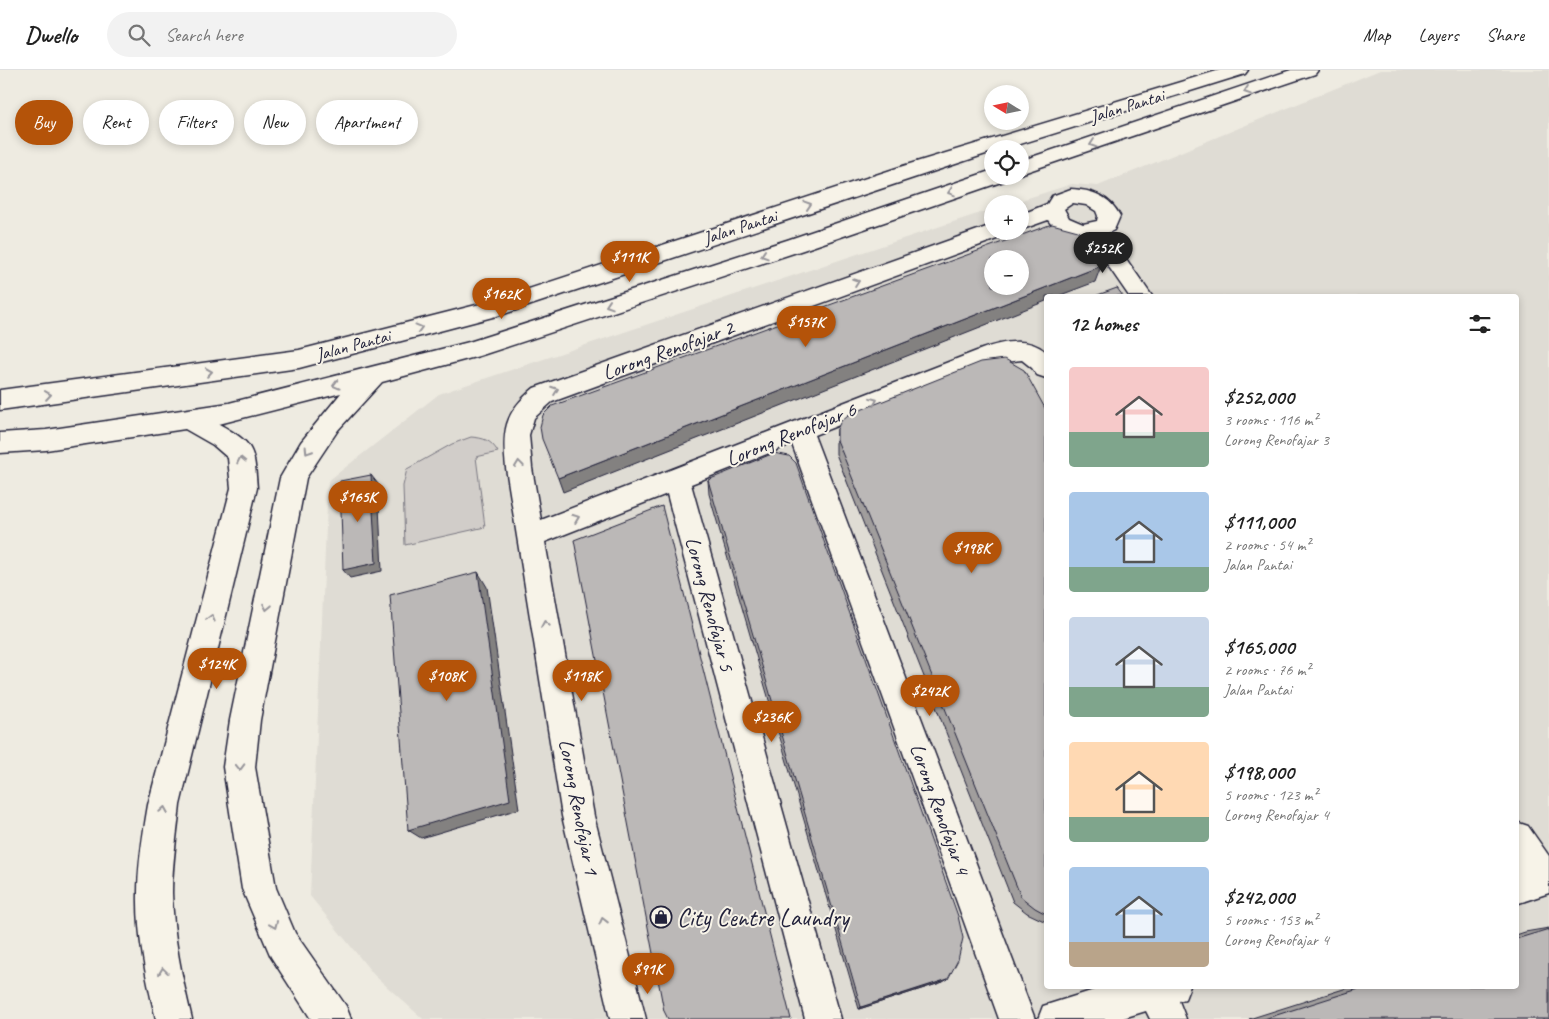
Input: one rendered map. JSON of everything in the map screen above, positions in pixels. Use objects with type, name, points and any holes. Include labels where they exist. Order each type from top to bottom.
[{"type":"street","name":"Jalan Pantai","points":[[0,400],[299,359],[486,310],[910,171],[1239,70]]},
{"type":"street","name":"Jalan Pantai","points":[[1029,165],[1309,70]]},
{"type":"street","name":"Jalan Pantai","points":[[0,443],[46,440],[229,412],[471,350],[795,245],[984,180]]},
{"type":"street","points":[[1029,219],[1054,209],[1059,201],[1070,196],[1085,197],[1098,202],[1109,216],[1106,225],[1095,230],[1078,231],[1063,225],[1058,220],[1054,209]]},
{"type":"street","points":[[1095,230],[1140,294]]},
{"type":"street","name":"Lorong Renofajar 2","points":[[518,420],[530,404],[542,395],[984,236]]},
{"type":"street","name":"Lorong Renofajar 6","points":[[531,536],[1003,352],[1029,351],[1039,357],[1044,366]]},
{"type":"street","points":[[333,1019],[283,945],[259,888],[239,767],[245,720],[293,478],[306,451],[328,422],[374,375]]},
{"type":"street","points":[[174,1019],[164,977],[157,918],[157,854],[164,806],[244,488],[241,453],[222,438],[188,419]]},
{"type":"street","name":"Lorong Renofajar 1","points":[[518,420],[516,441],[519,468],[578,816],[616,1002],[628,1019]]},
{"type":"street","name":"Lorong Renofajar 4","points":[[800,430],[1017,1019]]},
{"type":"street","name":"Lorong Renofajar 5","points":[[676,478],[823,1019]]},
{"type":"street","points":[[1519,844],[1536,880]]},
{"type":"street","points":[[1056,1019],[1166,999]]},
{"type":"shaded area","points":[[1380,70],[1549,70],[1549,1019],[423,1019],[374,975],[310,896],[328,481],[439,394],[984,212],[984,240],[1029,240],[1029,198],[1072,184],[1098,186]]},
{"type":"shaded area","points":[[471,437],[487,440],[498,452],[476,457],[485,527],[405,545],[403,486],[407,469],[452,444]]},
{"type":"building","points":[[1052,224],[1078,231],[1101,266],[1029,294],[1029,250],[984,250],[984,295],[1027,295],[558,478],[542,439],[540,427],[543,415],[552,406],[1008,240],[1029,240],[1029,232]]},
{"type":"building","points":[[1117,288],[1122,294],[1100,294]]},
{"type":"building","points":[[1005,359],[1024,370],[1044,406],[1044,913],[1021,897],[837,440],[837,429],[841,421],[848,415],[981,362]]},
{"type":"building","points":[[774,453],[789,456],[796,463],[958,916],[963,938],[958,960],[948,979],[861,1007],[708,480]]},
{"type":"building","points":[[371,475],[376,563],[343,570],[340,481]]},
{"type":"building","points":[[662,506],[791,1019],[668,1019],[664,1011],[574,540]]},
{"type":"building","points":[[478,572],[510,800],[408,830],[390,595]]},
{"type":"building","points":[[1549,929],[1549,1019],[1264,1019],[1359,989],[1519,989],[1519,938]]},
{"type":"place","name":"City Centre Laundry","points":[[661,917]]}]
